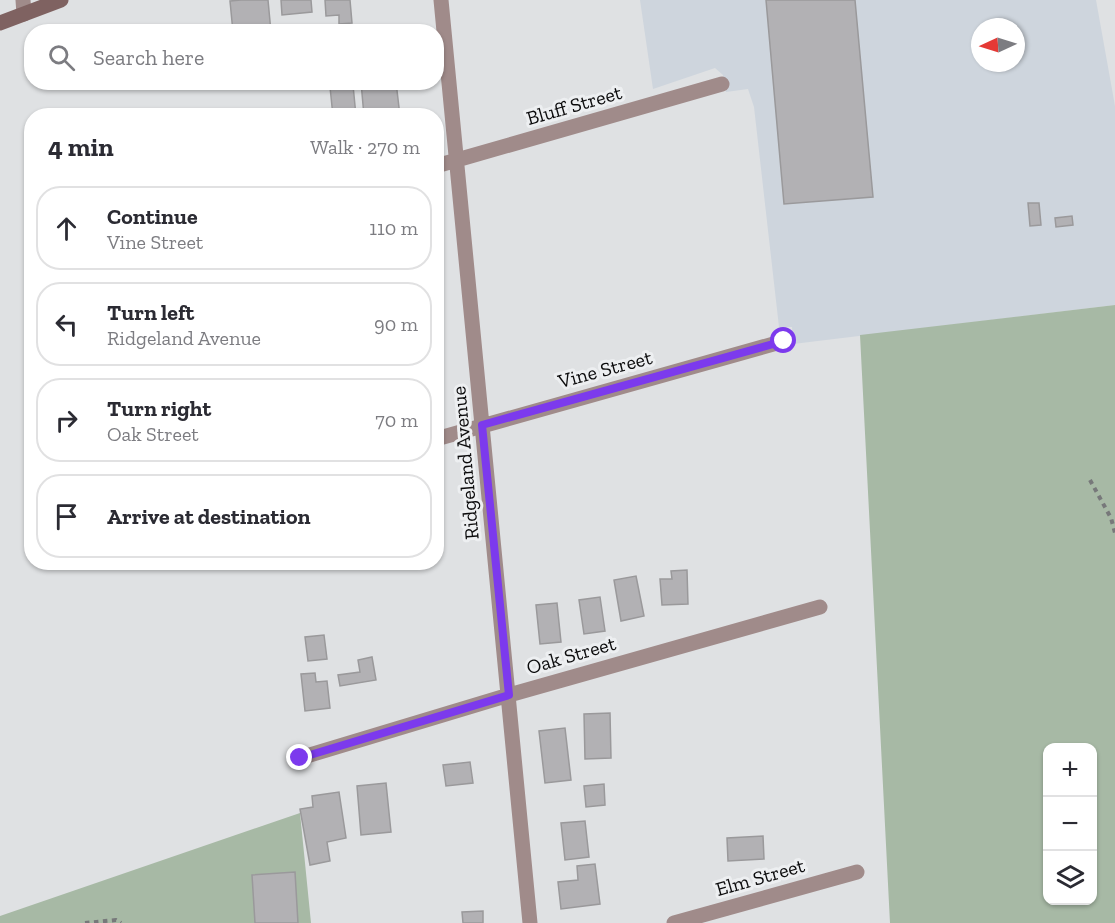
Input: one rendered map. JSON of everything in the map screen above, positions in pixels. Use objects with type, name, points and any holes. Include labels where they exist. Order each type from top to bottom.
[{"type":"street","points":[[0,23],[24,7],[61,0]]},
{"type":"street","name":"Ridgeland Avenue","points":[[441,0],[444,24]]},
{"type":"street","name":"Ridgeland Avenue","points":[[444,28],[530,923]]},
{"type":"street","name":"Bluff Street","points":[[444,164],[723,84]]},
{"type":"street","name":"Vine Street","points":[[444,437],[784,341]]},
{"type":"street","name":"Oak Street","points":[[300,758],[509,695],[820,607]]},
{"type":"street","name":"Elm Street","points":[[674,923],[857,872]]},
{"type":"path","points":[[1090,480],[1111,518],[1115,533]]},
{"type":"path","points":[[85,923],[116,920],[121,923]]},
{"type":"shaded area","points":[[640,0],[1096,0],[1115,106],[1115,305],[793,344],[792,327],[779,327],[754,107],[748,89],[726,92],[723,75],[715,68],[653,89]]},
{"type":"green space","points":[[1115,305],[1115,923],[890,923],[860,335]]},
{"type":"green space","points":[[300,813],[311,923],[0,923],[0,916]]},
{"type":"building","points":[[268,0],[270,24],[232,24],[230,1]]},
{"type":"building","points":[[281,0],[311,0],[312,12],[282,15]]},
{"type":"building","points":[[325,0],[350,0],[352,23],[339,24],[339,15],[326,16]]},
{"type":"building","points":[[766,0],[855,0],[873,197],[784,204]]},
{"type":"building","points":[[330,90],[353,90],[355,108],[332,108]]},
{"type":"building","points":[[362,90],[397,90],[399,108],[363,108]]},
{"type":"building","points":[[1028,203],[1039,203],[1041,225],[1030,226]]},
{"type":"building","points":[[1072,216],[1073,225],[1056,227],[1055,218]]},
{"type":"building","points":[[687,570],[688,604],[662,605],[660,579],[672,579],[671,571]]},
{"type":"building","points":[[636,576],[644,616],[621,621],[614,580]]},
{"type":"building","points":[[600,597],[605,631],[584,634],[579,600]]},
{"type":"building","points":[[557,603],[561,642],[540,644],[536,605]]},
{"type":"building","points":[[324,635],[327,659],[308,661],[305,637]]},
{"type":"building","points":[[372,657],[376,680],[340,686],[338,675],[360,672],[358,660]]},
{"type":"building","points":[[315,673],[316,682],[327,681],[330,708],[305,711],[301,674]]},
{"type":"building","points":[[610,713],[611,758],[585,759],[584,714]]},
{"type":"building","points":[[565,728],[571,780],[545,783],[539,731]]},
{"type":"building","points":[[470,762],[473,783],[446,786],[443,765]]},
{"type":"building","points":[[386,783],[391,832],[361,835],[357,786]]},
{"type":"building","points":[[604,784],[605,805],[586,807],[584,786]]},
{"type":"building","points":[[339,792],[346,838],[327,842],[330,861],[310,865],[300,809],[313,807],[312,796]]},
{"type":"building","points":[[585,821],[589,857],[565,860],[561,823]]},
{"type":"building","points":[[763,836],[764,859],[728,861],[727,838]]},
{"type":"building","points":[[595,864],[600,904],[561,909],[558,882],[578,880],[577,866]]},
{"type":"building","points":[[295,872],[298,923],[255,923],[252,875]]},
{"type":"building","points":[[483,911],[483,923],[463,923],[462,912]]},
{"type":"route","points":[[300,758],[509,695],[482,425],[784,341]]}]
